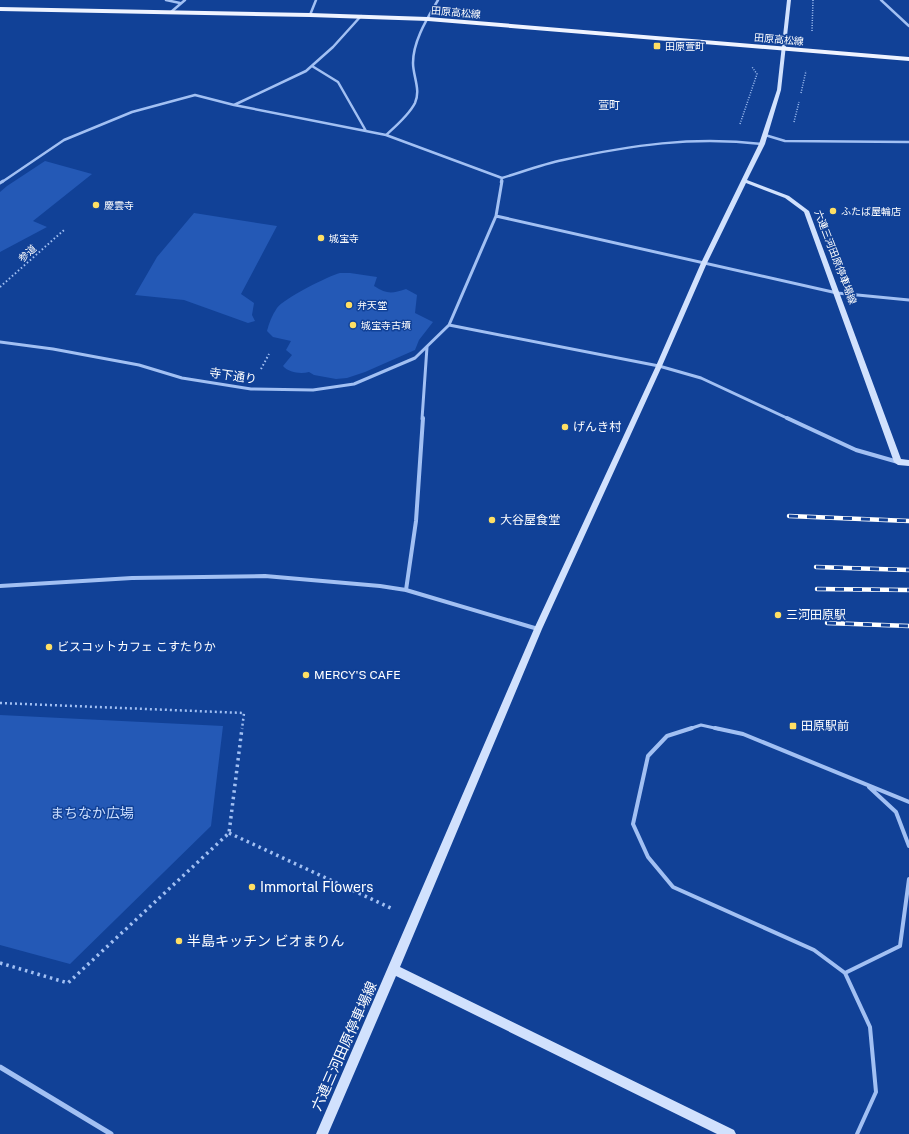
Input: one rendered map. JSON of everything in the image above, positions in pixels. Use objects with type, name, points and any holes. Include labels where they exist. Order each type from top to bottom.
[{"type":"main road","name":"田原高松線","points":[[0,9],[361,16],[428,19],[909,59]]},
{"type":"street","points":[[166,0],[180,3]]},
{"type":"street","points":[[171,12],[185,0]]},
{"type":"street","points":[[310,15],[316,0]]},
{"type":"street","points":[[386,135],[416,102],[417,94],[412,64],[414,51],[438,0]]},
{"type":"street","points":[[745,181],[762,144],[779,90],[789,0]]},
{"type":"street","points":[[881,0],[909,26]]},
{"type":"street","points":[[234,105],[306,71],[333,47],[361,16]]},
{"type":"street","points":[[312,66],[338,82],[366,131]]},
{"type":"street","points":[[0,184],[64,140],[132,112],[195,95],[234,105],[386,135],[502,178],[562,160],[654,143],[735,141],[762,144]]},
{"type":"street","points":[[765,135],[785,141],[909,142]]},
{"type":"street","points":[[502,178],[496,216],[449,325],[659,366],[701,378],[856,450],[898,462],[909,463]]},
{"type":"street","name":"六連三河田原停車場線","points":[[322,1134],[538,629],[659,366],[704,263],[745,181],[788,198],[806,211],[898,462]]},
{"type":"street","points":[[496,216],[837,293],[909,300]]},
{"type":"street","name":"寺下通り","points":[[0,342],[53,349],[139,365],[182,378],[251,389],[313,390],[354,384],[415,358],[449,325]]},
{"type":"street","points":[[406,590],[416,521],[427,347]]},
{"type":"street","points":[[0,586],[132,578],[265,576],[380,586],[406,590],[538,629]]},
{"type":"street","points":[[393,969],[730,1134]]},
{"type":"street","points":[[0,1067],[111,1134]]},
{"type":"lane","points":[[857,1134],[876,1092],[870,1027],[845,973],[814,950],[673,887],[648,857],[632,824],[648,756],[667,736],[701,725],[743,734],[909,802]]},
{"type":"lane","points":[[866,784],[896,812],[909,846]]},
{"type":"lane","points":[[845,973],[900,946],[909,879]]},
{"type":"path","points":[[800,94],[806,71]]},
{"type":"path","points":[[794,123],[799,102]]},
{"type":"path","name":"参道","points":[[0,287],[64,230]]},
{"type":"path","points":[[0,703],[244,713],[229,833],[68,983],[0,963]]},
{"type":"path","points":[[229,833],[415,919]]},
{"type":"green space","points":[[45,161],[92,174],[33,221],[47,227],[0,252],[0,192]]},
{"type":"green space","points":[[194,213],[277,226],[241,294],[254,303],[252,315],[255,321],[248,323],[184,300],[135,295],[157,257]]},
{"type":"green space","points":[[340,273],[377,277],[374,286],[386,292],[396,292],[406,289],[417,295],[415,313],[433,322],[419,340],[415,350],[365,372],[347,378],[336,379],[314,375],[309,372],[299,373],[288,370],[283,366],[292,355],[286,350],[291,341],[273,337],[267,331],[274,313],[281,304],[296,294],[316,283]]},
{"type":"green space","name":"まちなか広場","points":[[0,715],[223,726],[211,826],[70,964],[0,945]]},
{"type":"railway","points":[[789,516],[909,521]]},
{"type":"railway","points":[[816,567],[909,570]]},
{"type":"railway","points":[[817,589],[909,590]]},
{"type":"railway","points":[[827,623],[909,626]]},
{"type":"place","name":"田原萱町","points":[[657,46]]},
{"type":"place","name":"慶雲寺","points":[[96,205]]},
{"type":"place","name":"ふたば屋輪店","points":[[833,211]]},
{"type":"place","name":"城宝寺","points":[[321,238]]},
{"type":"place","name":"弁天堂","points":[[349,305]]},
{"type":"place","name":"城宝寺古墳","points":[[353,325]]},
{"type":"place","name":"げんき村","points":[[565,427]]},
{"type":"place","name":"大谷屋食堂","points":[[492,520]]},
{"type":"place","name":"三河田原駅","points":[[778,615]]},
{"type":"place","name":"ビスコットカフェ こすたりか","points":[[49,647]]},
{"type":"place","name":"MERCY'S CAFE","points":[[306,675]]},
{"type":"place","name":"田原駅前","points":[[793,726]]},
{"type":"place","name":"Immortal Flowers","points":[[252,887]]},
{"type":"place","name":"半島キッチン ビオまりん","points":[[179,941]]},
{"type":"district","name":"萱町","points":[[609,105]]}]
